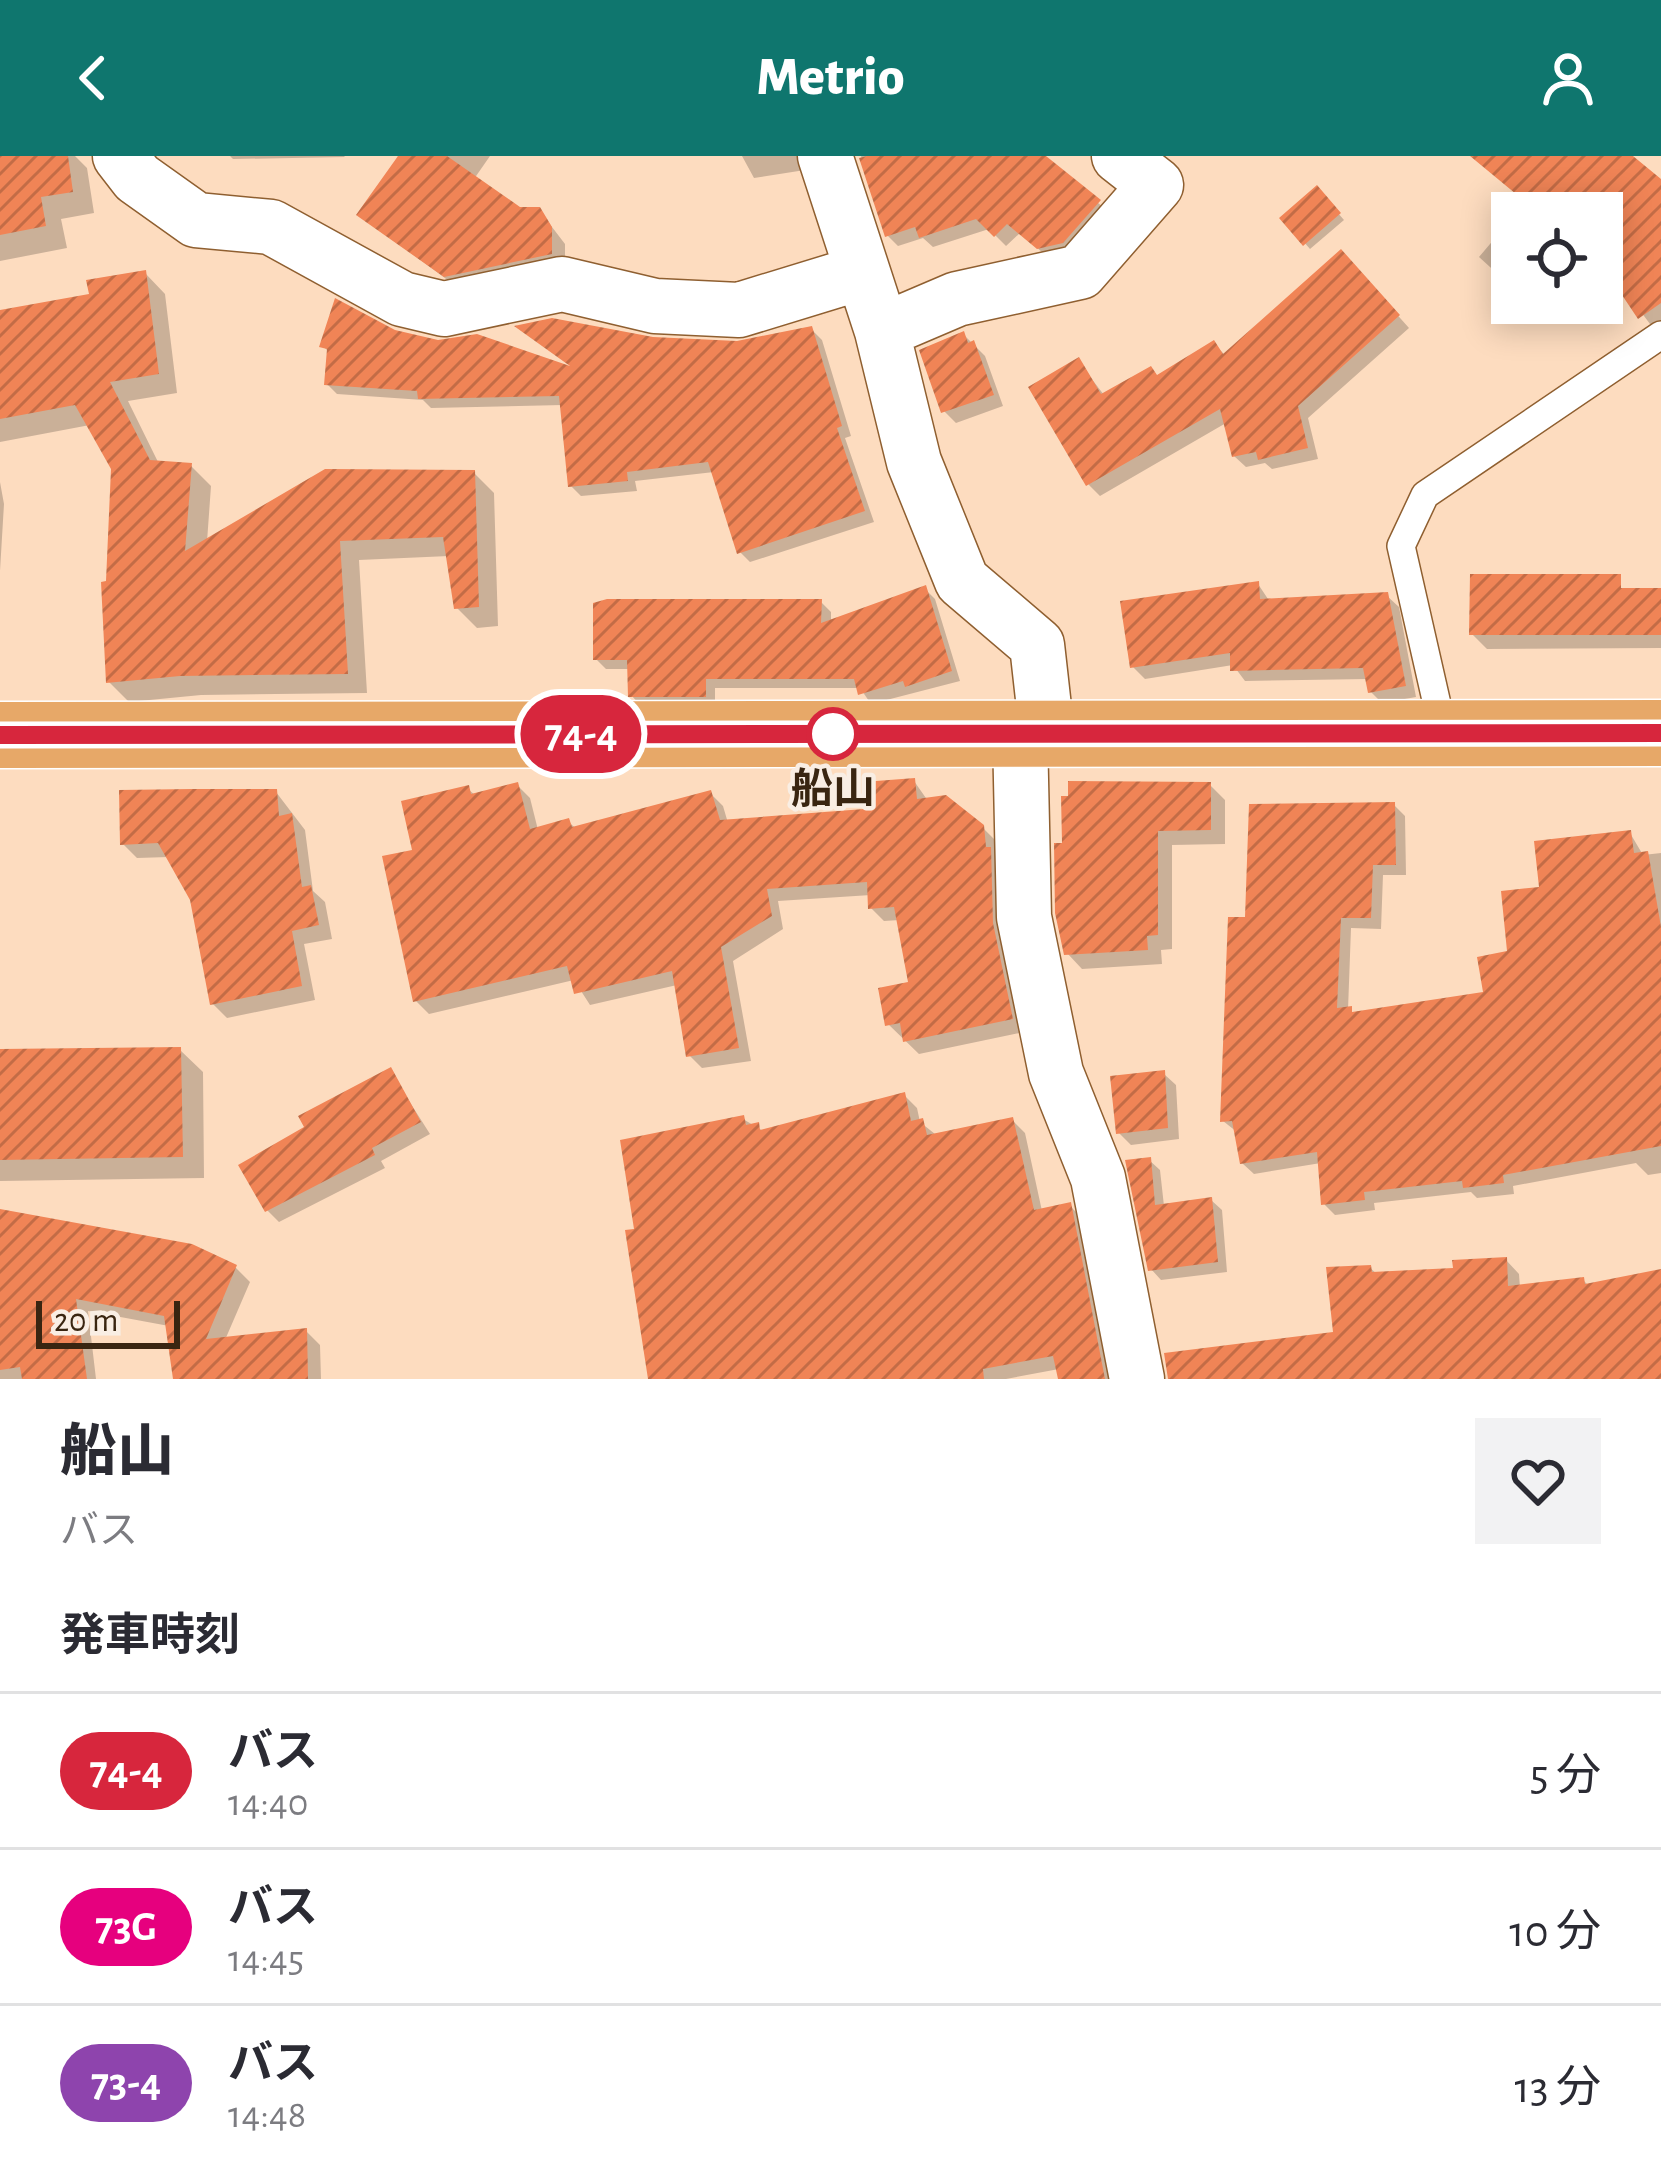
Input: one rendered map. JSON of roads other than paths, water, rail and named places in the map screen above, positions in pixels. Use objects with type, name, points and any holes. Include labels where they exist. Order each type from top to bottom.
[{"type":"highway","points":[[0,735],[1661,733]]},
{"type":"street","points":[[120,156],[137,178],[196,220],[272,227],[402,298],[444,309],[562,284],[656,306],[739,310],[860,273]]},
{"type":"street","points":[[825,156],[882,331],[914,462],[962,580],[1037,645],[1024,917],[1056,1073],[1099,1178],[1137,1379]]},
{"type":"street","points":[[882,331],[957,299],[1080,272],[1156,185],[1119,156]]},
{"type":"lane","points":[[1444,735],[1401,545],[1425,495],[1661,335]]},
{"type":"place","name":"船山","points":[[833,734]]}]
